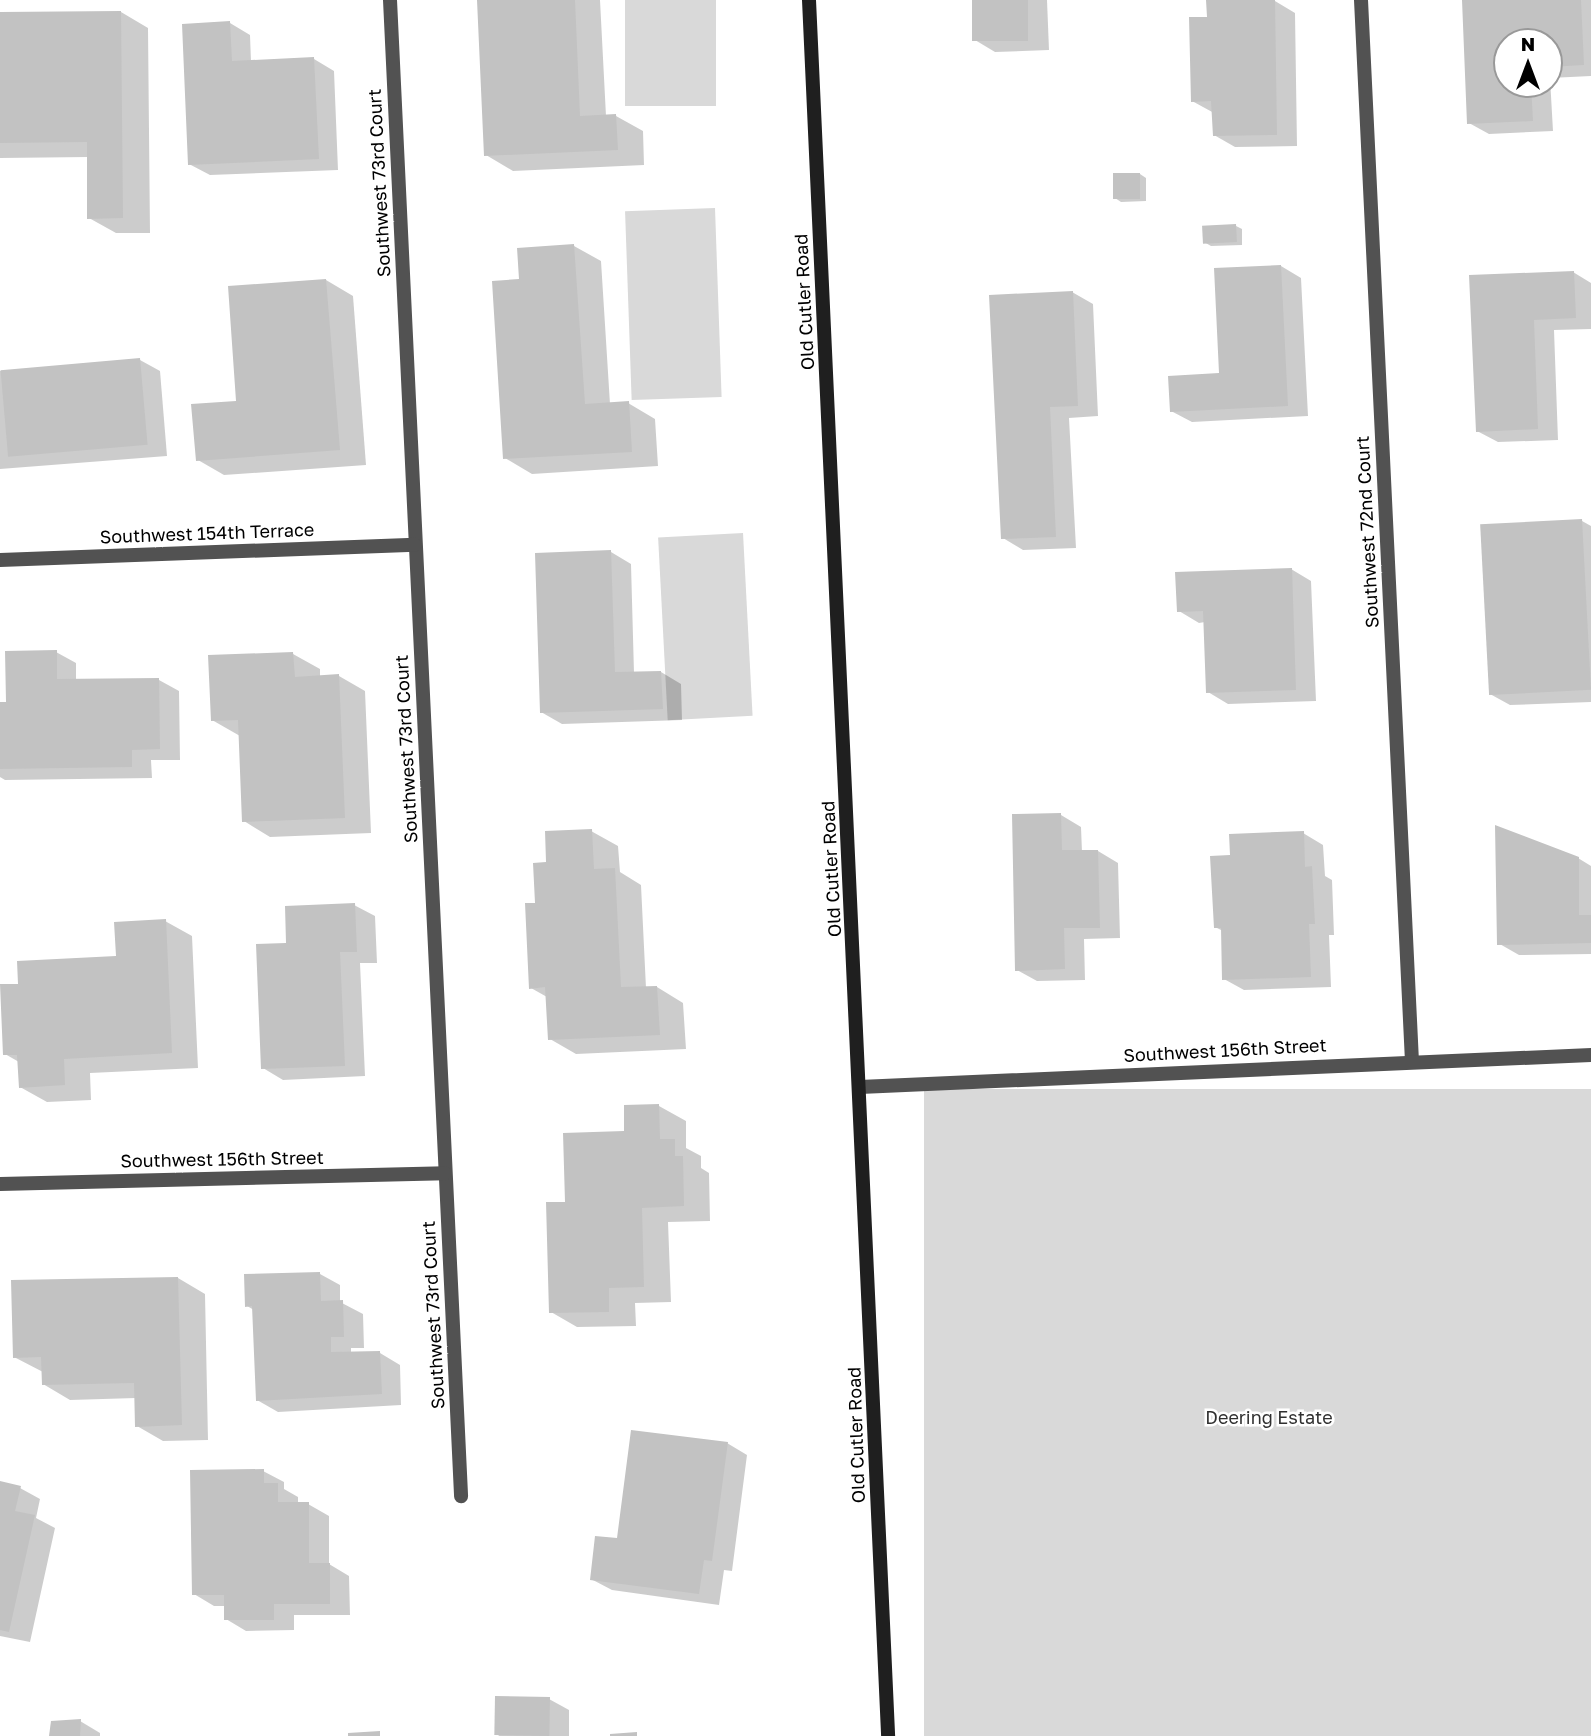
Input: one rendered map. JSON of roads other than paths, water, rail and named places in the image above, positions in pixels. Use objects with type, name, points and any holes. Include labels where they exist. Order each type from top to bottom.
[{"type":"main road","name":"Old Cutler Road","points":[[809,0],[888,1736]]},
{"type":"street","name":"Southwest 73rd Court","points":[[390,0],[461,1496]]},
{"type":"street","name":"Southwest 72nd Court","points":[[1361,0],[1412,1061]]},
{"type":"street","name":"Southwest 154th Terrace","points":[[0,560],[415,545]]},
{"type":"street","name":"Southwest 156th Street","points":[[860,1087],[1591,1055]]},
{"type":"street","name":"Southwest 156th Street","points":[[0,1184],[445,1172]]},
{"type":"park label","name":"Deering Estate","points":[[1269,1417]]}]
